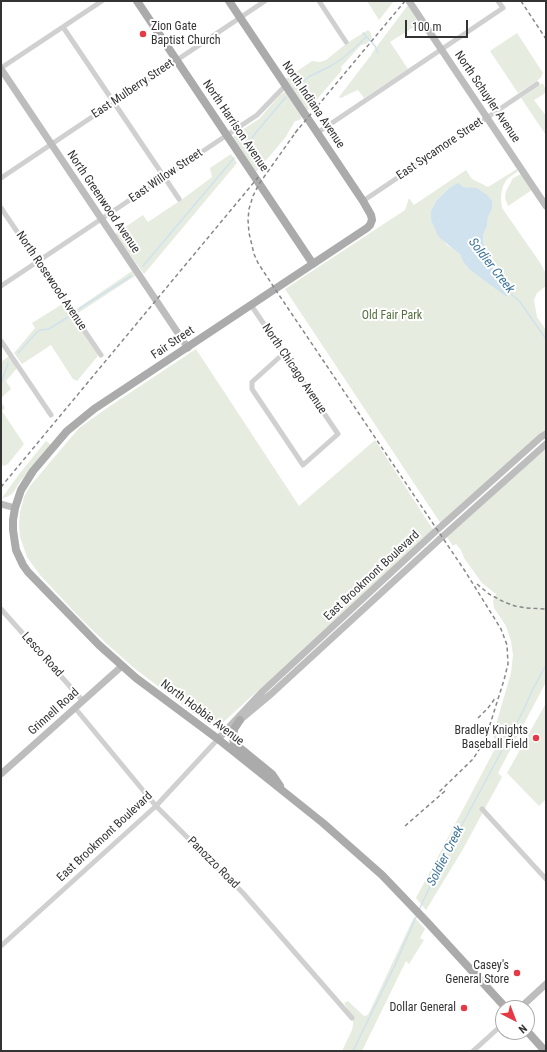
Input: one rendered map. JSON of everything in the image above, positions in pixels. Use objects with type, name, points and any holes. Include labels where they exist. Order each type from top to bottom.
[{"type":"main road","name":"North Harrison Avenue","points":[[137,1],[313,264]]},
{"type":"main road","name":"North Indiana Avenue","points":[[229,1],[363,201],[371,215],[372,220],[370,225]]},
{"type":"main road","name":"North Schuyler Avenue","points":[[409,1],[546,206]]},
{"type":"main road","name":"North Greenwood Avenue","points":[[1,69],[188,348]]},
{"type":"main road","name":"Fair Street","points":[[15,508],[21,490],[33,471],[67,431],[94,409],[188,348],[370,225]]},
{"type":"main road","name":"East Brookmont Boulevard","points":[[218,739],[263,690],[540,437],[546,434]]},
{"type":"main road","name":"East Brookmont Boulevard","points":[[218,739],[276,690],[436,542],[546,444]]},
{"type":"main road","points":[[1,504],[15,508]]},
{"type":"main road","name":"North Hobbie Avenue","points":[[15,508],[13,520],[14,541],[16,550],[23,565],[87,633],[122,666],[218,739],[323,823],[382,875],[499,1000]]},
{"type":"main road","name":"Grinnell Road","points":[[1,774],[122,666]]},
{"type":"main road","points":[[240,720],[234,729],[234,743],[272,774],[284,792]]},
{"type":"main road","points":[[529,1000],[546,984]]},
{"type":"main road","points":[[535,1040],[545,1051]]},
{"type":"street","points":[[1,69],[102,1]]},
{"type":"street","name":"East Mulberry Street","points":[[1,178],[265,1]]},
{"type":"street","points":[[319,1],[346,42]]},
{"type":"street","points":[[317,133],[503,8],[498,1]]},
{"type":"street","points":[[63,26],[179,199]]},
{"type":"street","name":"East Sycamore Street","points":[[363,201],[537,84]]},
{"type":"street","name":"East Willow Street","points":[[1,286],[257,115],[285,86]]},
{"type":"street","name":"North Rosewood Avenue","points":[[1,208],[101,355]]},
{"type":"street","name":"North Chicago Avenue","points":[[251,305],[338,434],[303,465],[252,389],[252,382],[283,354]]},
{"type":"street","points":[[1,341],[51,415]]},
{"type":"street","name":"Lesco Road","points":[[1,609],[83,701]]},
{"type":"street","name":"Panozzo Road","points":[[75,708],[156,806],[243,893],[352,1018]]},
{"type":"street","name":"East Brookmont Boulevard","points":[[1,946],[156,806],[218,739]]},
{"type":"street","points":[[482,809],[546,879]]},
{"type":"street","points":[[473,1051],[495,1031]]},
{"type":"green space","points":[[367,1],[394,1],[379,20]]},
{"type":"green space","points":[[408,5],[420,23],[390,42],[408,69],[364,98],[358,90],[341,98],[339,97],[372,54]]},
{"type":"green space","points":[[368,30],[371,33],[372,38],[366,44],[361,45],[341,67],[342,70],[306,112],[284,80],[312,61],[320,62],[326,60],[347,43]]},
{"type":"green space","points":[[517,33],[543,73],[537,81],[518,93],[490,51]]},
{"type":"green space","points":[[543,83],[546,91],[534,100],[546,116],[546,135],[521,98]]},
{"type":"green space","points":[[285,92],[302,116],[300,120],[295,121],[285,138],[256,172],[233,137],[259,119],[280,95]]},
{"type":"green space","points":[[231,154],[237,163],[144,274],[115,234],[143,215],[148,222],[184,198],[212,177],[210,168]]},
{"type":"green space","name":"Old Fair Park","points":[[517,169],[518,171],[507,179],[503,186],[501,195],[502,208],[541,264],[546,274],[546,286],[537,293],[534,300],[537,317],[546,330],[546,431],[441,524],[285,289],[405,210],[409,198],[414,205],[466,170],[472,179],[488,187]],"holes":[[[468,187],[492,209],[483,235],[484,247],[496,267],[503,272],[504,278],[511,288],[507,296],[470,270],[463,262],[460,254],[447,245],[431,220],[431,211],[436,201],[448,189]]]},
{"type":"green space","points":[[521,174],[532,190],[508,206],[505,198],[506,191],[513,178]]},
{"type":"green space","points":[[132,271],[135,276],[78,313],[75,310]]},
{"type":"green space","points":[[64,303],[98,354],[77,381],[73,379],[51,345],[22,364],[14,353],[35,328],[32,323]]},
{"type":"green space","points":[[196,349],[299,506],[375,440],[434,531],[220,725],[215,727],[208,724],[134,668],[82,620],[40,575],[27,557],[20,537],[19,525],[20,512],[24,497],[30,486],[79,428]]},
{"type":"green space","points":[[9,356],[17,368],[6,381],[11,389],[1,398],[1,362]]},
{"type":"green space","points":[[1,402],[5,408],[2,411],[24,444],[8,464],[4,466],[1,464]]},
{"type":"green space","points":[[46,441],[51,445],[19,483],[13,493],[2,498],[20,473]]},
{"type":"green space","points":[[546,449],[546,682],[498,773],[502,777],[463,849],[426,910],[416,898],[497,745],[493,735],[511,673],[513,655],[511,641],[506,626],[494,608],[493,601],[496,594],[482,583],[464,558],[461,550],[456,544],[453,546],[447,537]]},
{"type":"green space","name":"Bradley Knights Baseball Field","points":[[546,703],[546,799],[539,806],[507,773]]},
{"type":"green space","points":[[414,917],[425,929],[420,938],[424,940],[409,964],[406,961],[362,1051],[342,1051],[353,1025],[350,1013],[344,1003],[348,1001],[364,1016],[368,1015]]},
{"type":"water","points":[[458,183],[463,187],[477,188],[487,195],[492,201],[492,209],[483,235],[484,247],[496,267],[503,272],[507,284],[511,288],[507,297],[470,270],[463,262],[460,254],[438,236],[431,220],[431,211],[436,201],[448,189]]},
{"type":"waterway","name":"Soldier Creek","points":[[363,33],[375,46],[378,53]]},
{"type":"waterway","points":[[293,89],[310,76],[331,66],[343,58],[366,37]]},
{"type":"waterway","points":[[245,147],[286,97]]},
{"type":"waterway","points":[[143,266],[234,158]]},
{"type":"waterway","points":[[79,309],[131,276]]},
{"type":"waterway","name":"Soldier Creek","points":[[509,292],[520,302],[546,339]]},
{"type":"waterway","points":[[18,353],[37,332],[40,330],[49,329],[68,317]]},
{"type":"waterway","points":[[1,384],[8,363]]},
{"type":"waterway","name":"Soldier Creek","points":[[419,910],[441,864],[546,665]]},
{"type":"waterway","name":"Soldier Creek","points":[[353,1051],[395,965],[417,915]]},
{"type":"railway","points":[[295,133],[405,1]]},
{"type":"railway","points":[[521,1],[546,39]]},
{"type":"railway","points":[[298,129],[259,184],[253,196],[249,209],[248,220],[249,233],[254,254],[258,263],[275,289],[465,571],[501,629],[507,645],[508,664],[484,742],[473,759],[438,793]]},
{"type":"railway","points":[[1,487],[260,175]]},
{"type":"railway","points":[[477,584],[489,594],[515,606],[546,609]]},
{"type":"railway","points":[[478,718],[496,697]]},
{"type":"railway","points":[[405,826],[445,791]]},
{"type":"place","name":"Zion Gate Baptist Church","points":[[143,34]]},
{"type":"place","name":"Bradley Knights Baseball Field","points":[[536,738]]},
{"type":"place","name":"Casey's General Store","points":[[517,973]]},
{"type":"place","name":"Dollar General","points":[[464,1008]]}]
